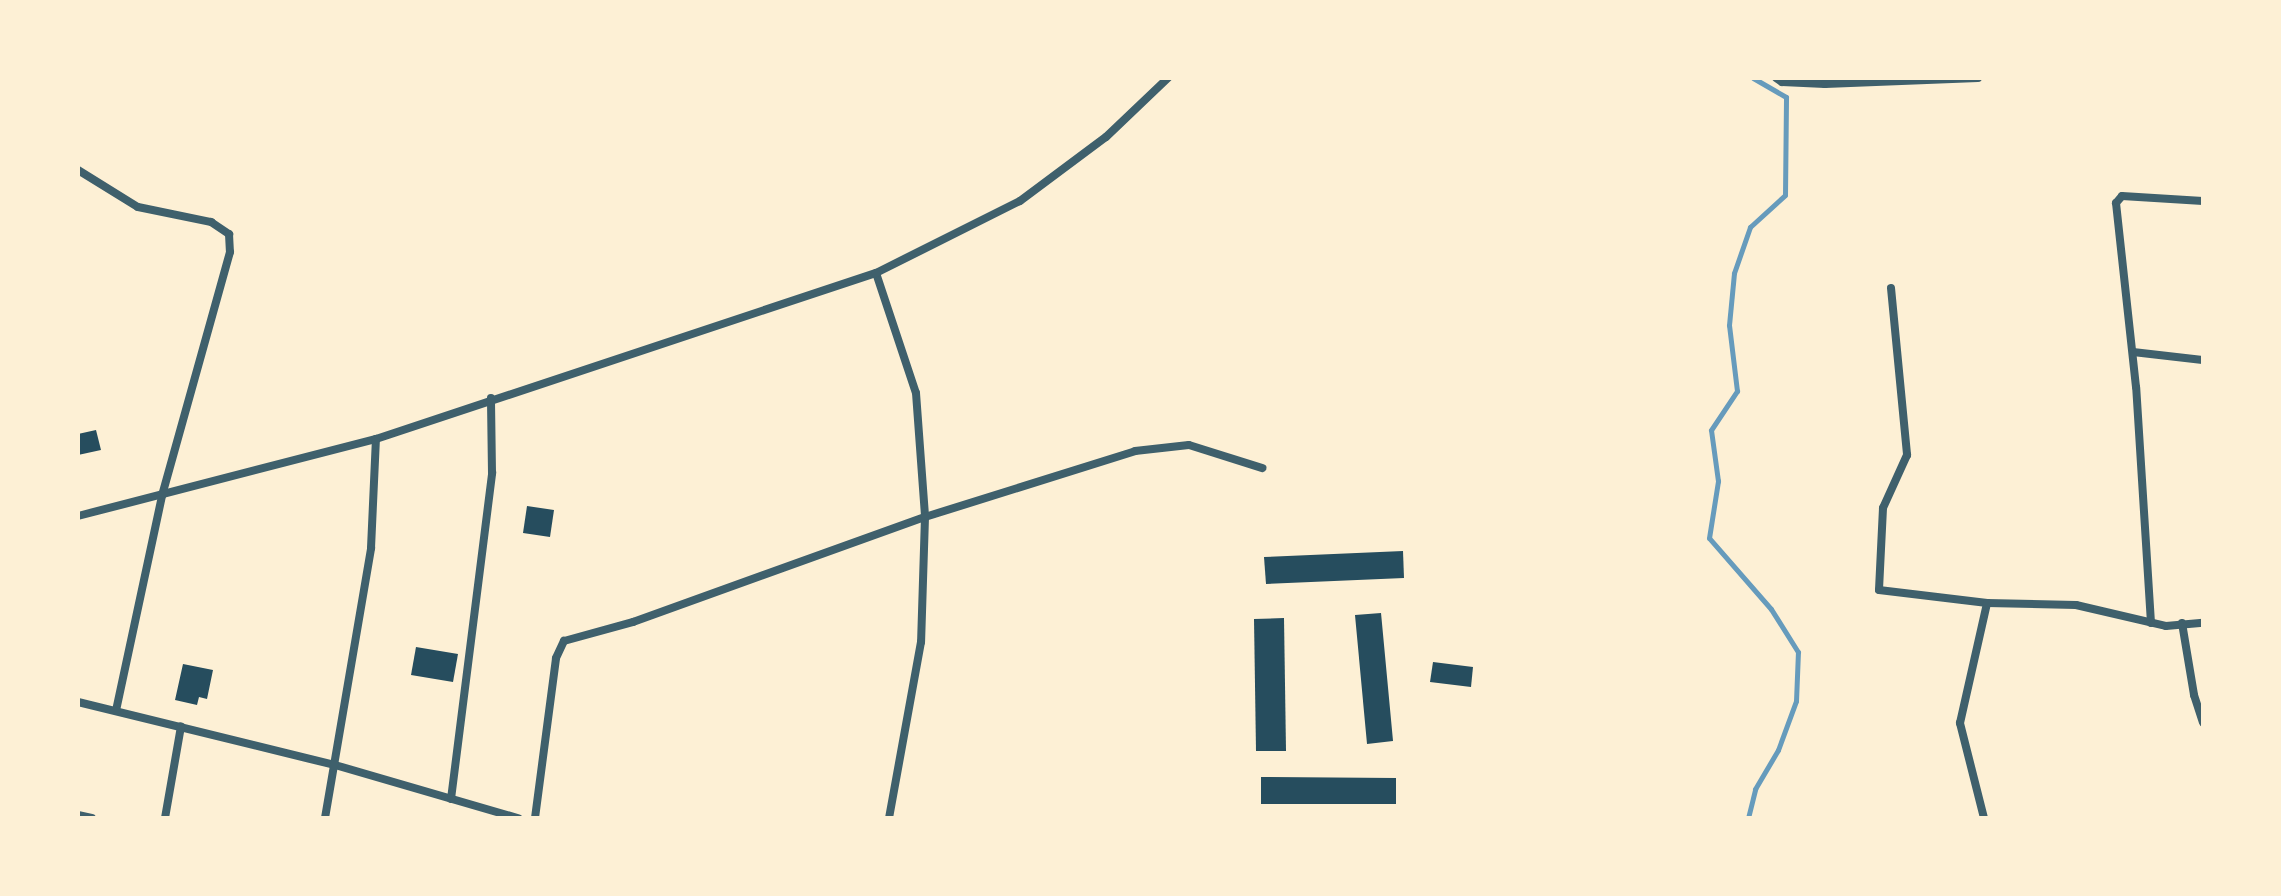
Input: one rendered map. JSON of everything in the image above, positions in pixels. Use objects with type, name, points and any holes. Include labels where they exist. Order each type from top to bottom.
[{"type":"street","points":[[78,516],[376,439],[491,398],[614,362],[876,273],[1020,201],[1106,137],[1168,78]]},
{"type":"street","points":[[1776,78],[1782,82],[1825,84],[1978,78]]},
{"type":"street","points":[[78,170],[138,207],[211,222],[229,234],[230,252],[162,496],[116,710]]},
{"type":"street","points":[[2151,623],[2133,352],[2115,215],[2118,198],[2203,201]]},
{"type":"street","points":[[876,273],[916,393],[925,517],[921,642],[889,818]]},
{"type":"street","points":[[1891,288],[1907,455],[1883,508],[1879,590],[1987,603],[2076,605],[2166,626],[2203,623]]},
{"type":"street","points":[[2133,352],[2203,360]]},
{"type":"street","points":[[451,799],[492,473],[491,398]]},
{"type":"street","points":[[325,818],[371,548],[376,439]]},
{"type":"street","points":[[535,818],[556,658],[564,641],[644,619],[925,517],[1154,447],[1189,445],[1262,468]]},
{"type":"street","points":[[1984,818],[1960,723],[1987,603]]},
{"type":"street","points":[[2182,623],[2194,695],[2203,723]]},
{"type":"street","points":[[78,702],[335,765],[518,818]]},
{"type":"street","points":[[165,818],[181,726]]},
{"type":"street","points":[[78,815],[92,818]]},
{"type":"building","points":[[96,430],[101,450],[78,455],[78,434]]},
{"type":"building","points":[[527,506],[554,510],[550,537],[523,533]]},
{"type":"building","points":[[1403,551],[1404,578],[1266,584],[1264,557]]},
{"type":"building","points":[[1381,613],[1393,741],[1367,744],[1355,615]]},
{"type":"building","points":[[1284,618],[1286,751],[1256,751],[1254,619]]},
{"type":"building","points":[[416,647],[458,654],[453,682],[411,675]]},
{"type":"building","points":[[1433,662],[1473,667],[1471,687],[1430,682]]},
{"type":"building","points":[[183,664],[213,670],[207,699],[199,697],[197,705],[175,700]]},
{"type":"building","points":[[1261,777],[1396,778],[1396,804],[1261,804]]},
{"type":"waterway","points":[[1748,818],[1755,789],[1778,750],[1796,701],[1798,652],[1771,609],[1709,538],[1718,481],[1711,430],[1737,391],[1729,325],[1734,273],[1750,227],[1785,195],[1786,97],[1753,78]]}]
